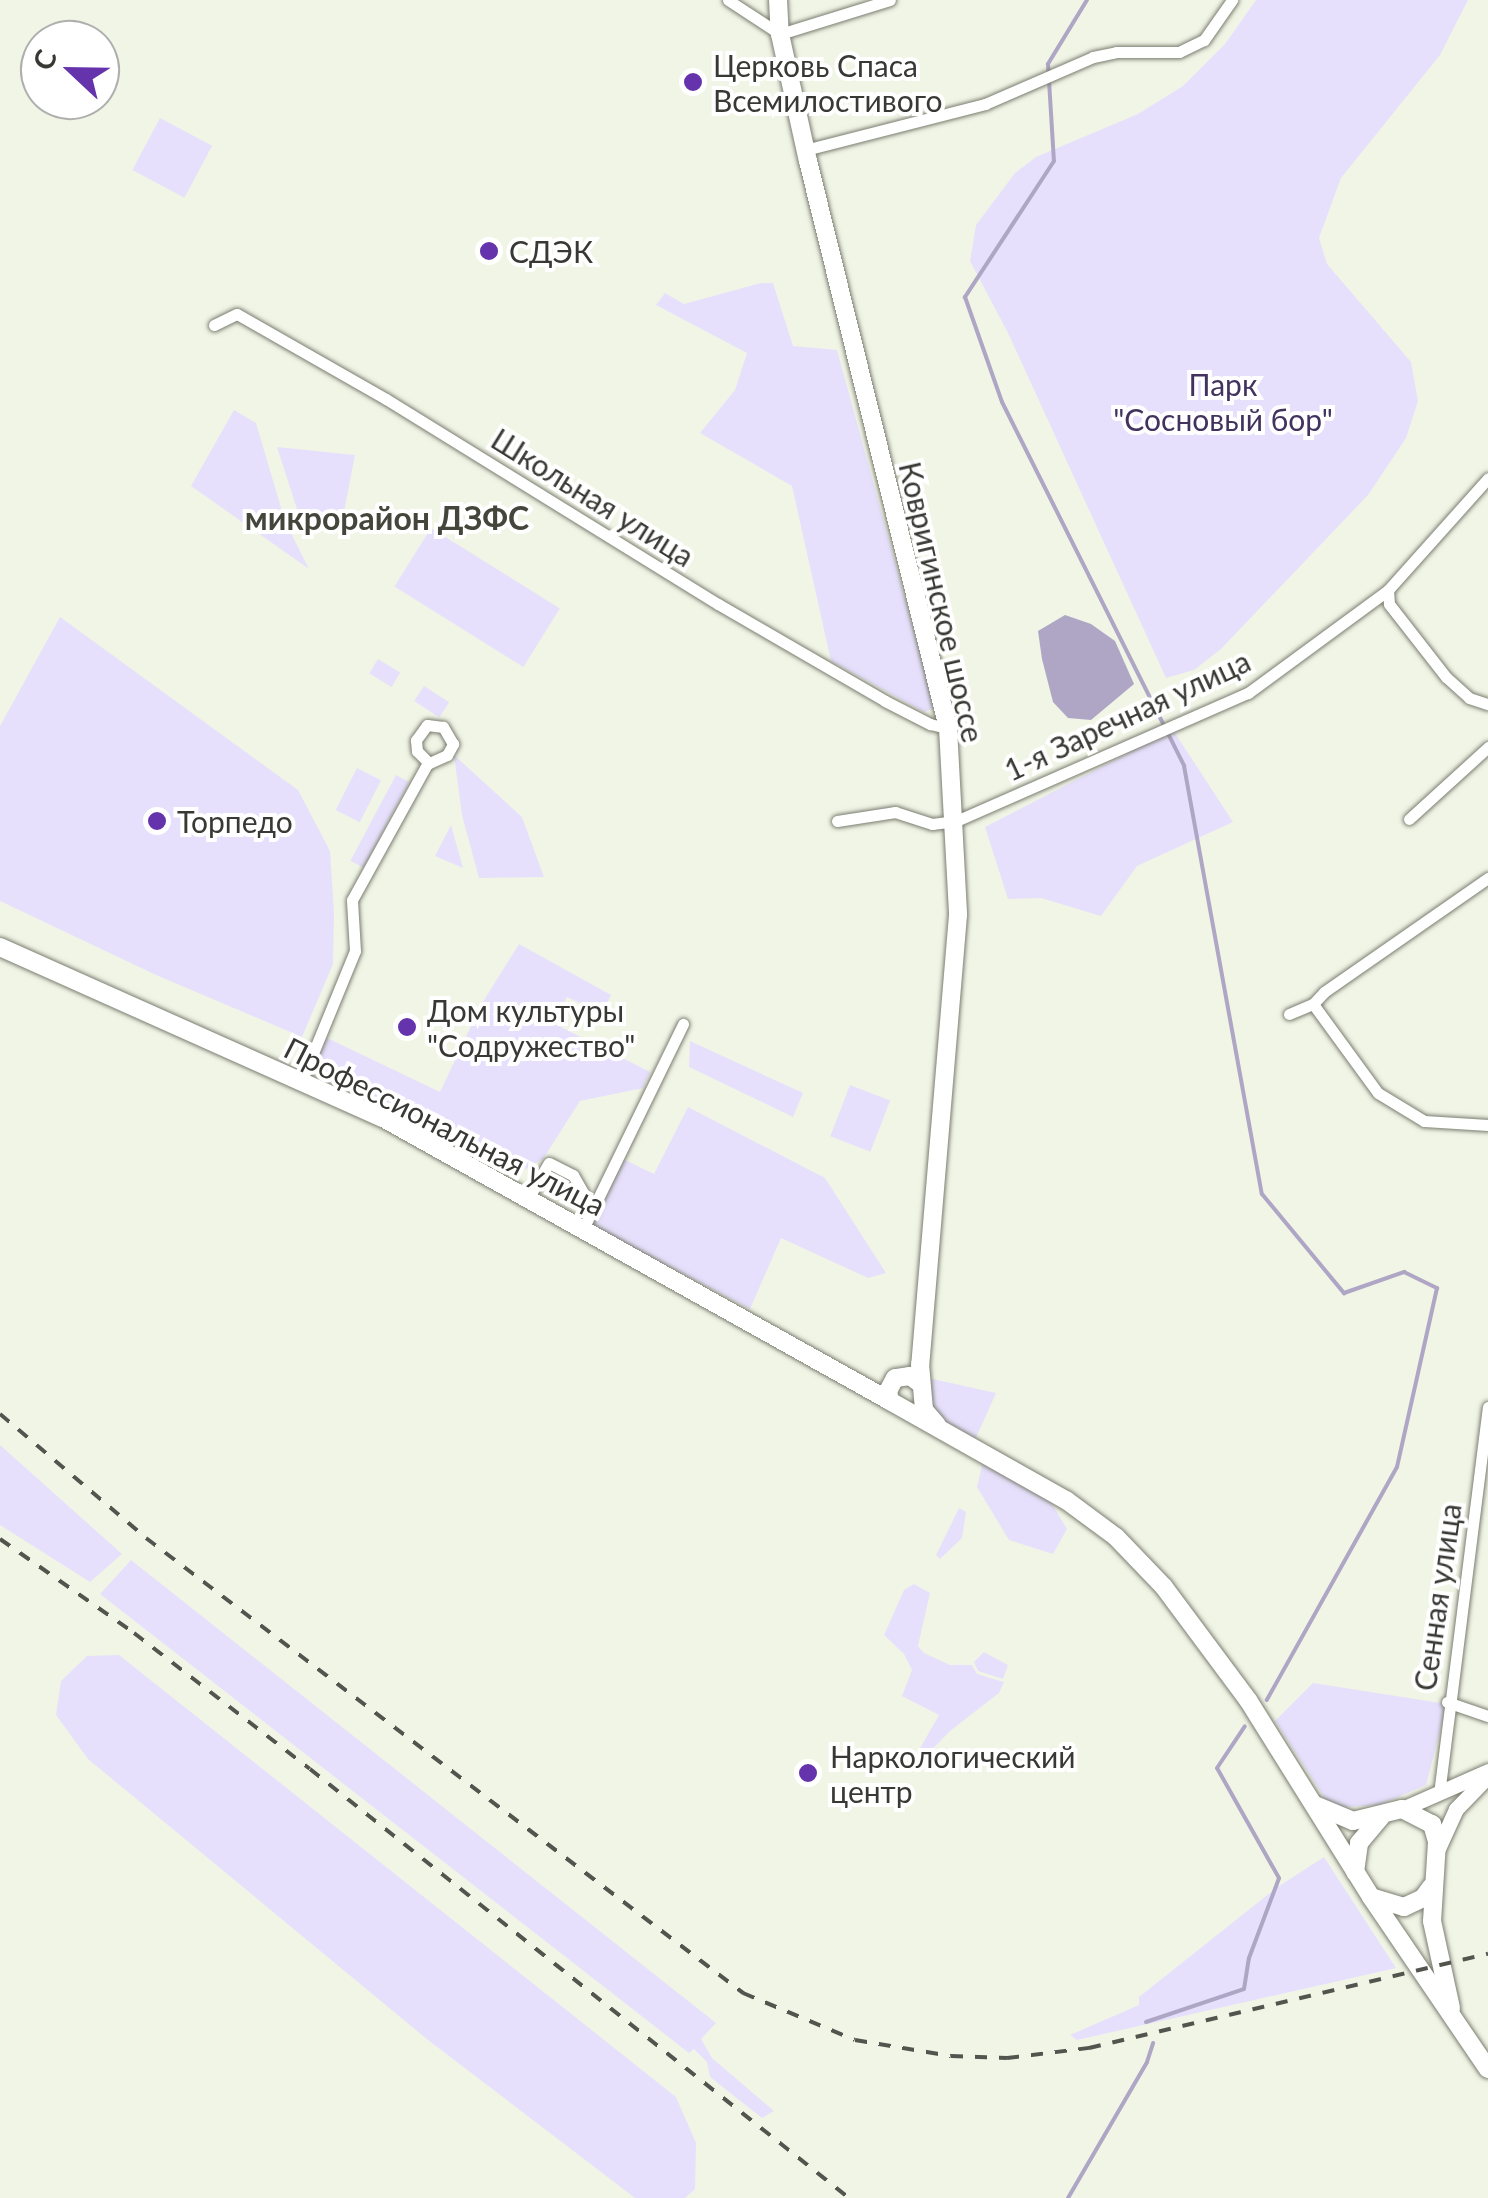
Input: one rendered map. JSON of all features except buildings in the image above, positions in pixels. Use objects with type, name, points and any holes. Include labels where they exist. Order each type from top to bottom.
[{"type":"main road","name":"Ковригинское шоссе","points":[[778,0],[780,34],[805,150],[948,728],[956,820],[958,914],[921,1347],[906,1391]]},
{"type":"main road","name":"Профессиональная улица","points":[[0,948],[384,1118],[853,1377],[906,1391],[937,1425],[1066,1500],[1136,1556],[1227,1670],[1355,1872]]},
{"type":"main road","points":[[1313,1804],[1353,1821],[1402,1809],[1432,1824],[1436,1852],[1430,1887],[1439,1966],[1456,2022]]},
{"type":"main road","points":[[1381,1816],[1359,1843],[1355,1872],[1488,2068]]},
{"type":"main road","points":[[1371,1897],[1404,1907],[1423,1898],[1430,1887]]},
{"type":"street","points":[[728,0],[780,34],[890,0]]},
{"type":"street","points":[[805,150],[985,104],[1092,57],[1116,52],[1179,52],[1204,40],[1232,0]]},
{"type":"street","name":"Школьная улица","points":[[214,325],[236,314],[372,390],[818,662],[930,724],[948,728]]},
{"type":"street","name":"1-я Заречная улица","points":[[836,821],[895,812],[932,824],[956,820],[1248,693],[1388,590],[1488,478]]},
{"type":"street","points":[[1388,590],[1389,604],[1446,677],[1468,698],[1488,704]]},
{"type":"street","points":[[1408,819],[1488,747]]},
{"type":"street","points":[[302,1080],[355,952],[352,900],[429,764]]},
{"type":"street","points":[[1290,1014],[1313,1004],[1324,992],[1488,878]]},
{"type":"street","points":[[1313,1004],[1378,1093],[1424,1120],[1488,1125]]},
{"type":"street","points":[[584,1227],[682,1024]]},
{"type":"street","points":[[529,1197],[549,1163],[573,1175],[593,1210]]},
{"type":"street","name":"Сенная улица","points":[[1439,1794],[1488,1408]]},
{"type":"street","points":[[1448,1702],[1488,1716]]},
{"type":"street","points":[[1402,1809],[1488,1774]]},
{"type":"street","points":[[1436,1852],[1456,1809],[1488,1774]]},
{"type":"green space","name":"Парк \"Сосновый бор\"","points":[[1256,0],[1468,0],[1440,55],[1341,178],[1319,238],[1327,264],[1411,362],[1418,401],[1406,438],[1368,495],[1221,649],[1194,670],[1166,678],[1008,333],[970,261],[976,225],[1015,173],[1036,157],[1138,114],[1183,86],[1225,44]]},
{"type":"green space","points":[[160,118],[212,146],[184,198],[132,170]]},
{"type":"green space","points":[[773,283],[793,346],[837,350],[935,708],[924,712],[831,661],[792,486],[700,433],[735,390],[747,353],[656,305],[665,293],[684,304]]},
{"type":"green space","points":[[234,410],[256,423],[285,521],[309,569],[191,486]]},
{"type":"green space","points":[[277,447],[355,455],[342,522],[297,509]]},
{"type":"green space","points":[[431,528],[560,609],[523,667],[394,587]]},
{"type":"green space","name":"Торпедо","points":[[60,617],[298,790],[330,851],[334,913],[333,964],[302,1037],[156,975],[0,901],[0,726]]},
{"type":"green space","points":[[378,659],[400,672],[392,687],[369,674]]},
{"type":"green space","points":[[424,686],[449,702],[439,717],[414,701]]},
{"type":"green space","points":[[1173,730],[1233,822],[1137,866],[1101,916],[1041,898],[1008,899],[985,827]]},
{"type":"green space","points":[[454,755],[522,817],[544,877],[479,878],[462,815]]},
{"type":"green space","points":[[357,768],[381,780],[360,822],[336,810]]},
{"type":"green space","points":[[396,775],[409,782],[364,868],[350,861]]},
{"type":"green space","points":[[451,825],[463,868],[435,856]]},
{"type":"green space","points":[[519,944],[611,995],[602,1013],[567,997],[553,1023],[650,1072],[643,1088],[580,1101],[543,1159],[520,1172],[310,1068],[323,1036],[440,1092],[481,1005]]},
{"type":"green space","points":[[690,1041],[803,1093],[793,1117],[689,1067]]},
{"type":"green space","points":[[850,1085],[890,1100],[870,1152],[830,1136]]},
{"type":"green space","points":[[688,1107],[825,1178],[886,1273],[868,1278],[781,1238],[750,1309],[592,1226],[623,1159],[654,1174]]},
{"type":"green space","points":[[928,1378],[996,1393],[975,1440],[932,1413]]},
{"type":"green space","points":[[0,1445],[122,1554],[90,1582],[0,1525]]},
{"type":"green space","points":[[983,1462],[1049,1499],[1067,1529],[1053,1554],[1009,1540],[977,1487]]},
{"type":"green space","points":[[959,1508],[966,1512],[962,1538],[940,1559],[936,1555]]},
{"type":"green space","points":[[131,1560],[716,2023],[701,2039],[712,2058],[774,2111],[762,2118],[710,2077],[707,2062],[694,2049],[689,2053],[100,1594]]},
{"type":"green space","points":[[914,1584],[930,1593],[918,1646],[924,1653],[950,1665],[972,1665],[977,1674],[1004,1682],[999,1693],[950,1731],[921,1761],[915,1757],[939,1715],[902,1696],[912,1670],[904,1654],[884,1635],[904,1590]]},
{"type":"green space","points":[[984,1652],[1008,1665],[1003,1679],[978,1671],[974,1662]]},
{"type":"green space","points":[[119,1655],[676,2097],[696,2143],[695,2189],[685,2198],[635,2198],[428,2040],[88,1759],[56,1715],[61,1681],[87,1656]]},
{"type":"green space","points":[[1313,1683],[1447,1704],[1426,1785],[1379,1805],[1331,1808],[1275,1721]]},
{"type":"green space","points":[[1324,1857],[1396,1968],[1077,2040],[1070,2035],[1139,2005],[1139,1997],[1276,1888]]},
{"type":"shaded area","points":[[1065,615],[1091,624],[1115,641],[1134,684],[1091,720],[1068,718],[1053,702],[1042,659],[1038,631]]},
{"type":"waterway","points":[[1087,0],[1048,64],[1054,161],[965,297],[1002,402],[1184,766],[1262,1194],[1344,1293],[1404,1272],[1437,1288],[1397,1467],[1267,1700]]},
{"type":"waterway","points":[[1146,2022],[1244,1989],[1249,1958],[1279,1878],[1217,1768],[1245,1726]]},
{"type":"waterway","points":[[1068,2198],[1147,2062],[1153,2043]]},
{"type":"railway","points":[[0,1414],[146,1538],[743,1993],[855,2040],[951,2056],[1007,2058],[1089,2048],[1488,1954]]},
{"type":"railway","points":[[0,1539],[134,1633],[310,1769],[849,2198]]},
{"type":"place","name":"Церковь Спаса Всемилостивого","points":[[693,82]]},
{"type":"place","name":"СДЭК","points":[[489,251]]},
{"type":"place","name":"Торпедо","points":[[157,821]]},
{"type":"place","name":"Дом культуры \"Содружество\"","points":[[407,1027]]},
{"type":"place","name":"Наркологический центр","points":[[808,1773]]},
{"type":"district","name":"микрорайон ДЗФС","points":[[387,518]]}]
